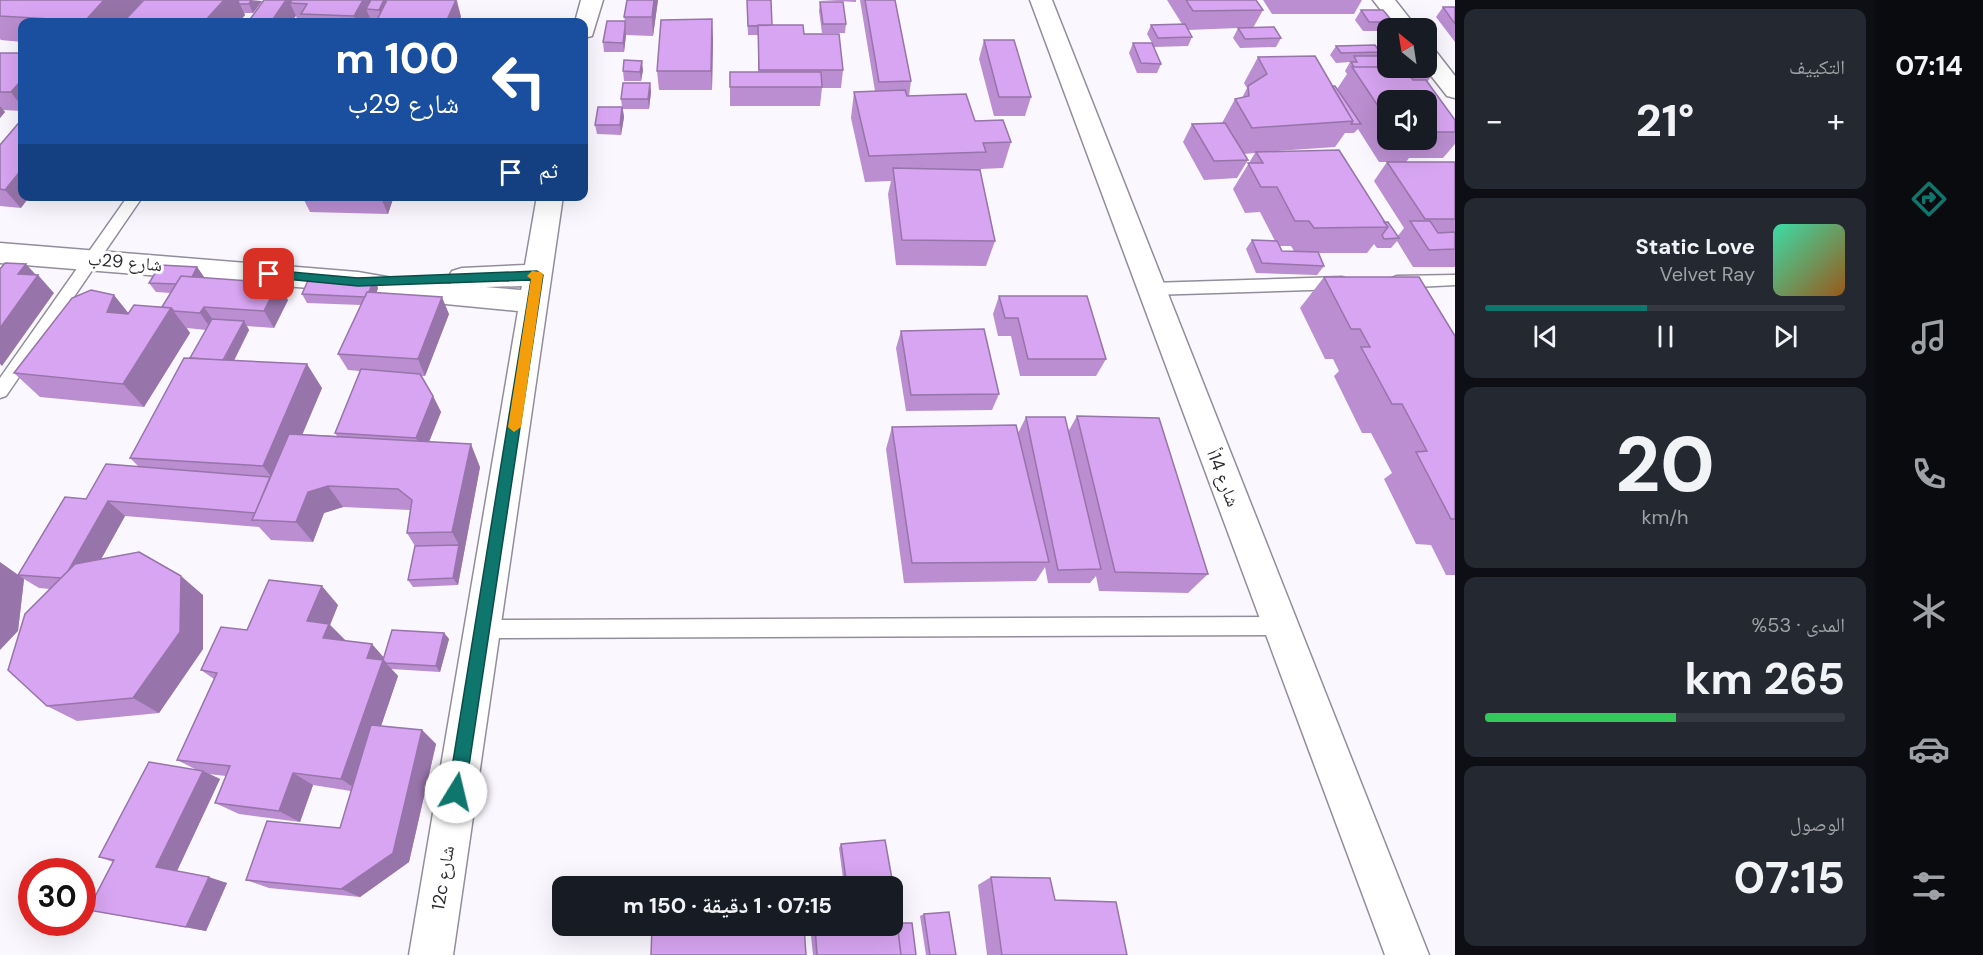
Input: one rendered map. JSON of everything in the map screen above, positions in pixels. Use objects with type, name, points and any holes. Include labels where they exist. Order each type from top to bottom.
[{"type":"street","points":[[572,18],[573,0]]},
{"type":"street","points":[[587,18],[592,0]]},
{"type":"street","name":"شارع 14أ","points":[[1036,0],[1407,955]]},
{"type":"street","points":[[1384,0],[1399,18]]},
{"type":"street","points":[[1437,68],[1455,91]]},
{"type":"street","name":"12c شارع","points":[[431,955],[549,201]]},
{"type":"street","name":"شارع 29ب","points":[[0,254],[92,259],[358,282],[404,290],[536,289]]},
{"type":"lane","points":[[0,391],[133,201]]},
{"type":"lane","points":[[1384,282],[1455,280]]},
{"type":"lane","points":[[1150,289],[1361,283]]},
{"type":"lane","points":[[482,629],[1281,626]]},
{"type":"building","points":[[0,0],[104,0],[88,18],[0,16]]},
{"type":"building","points":[[144,0],[224,0],[208,18],[127,18]]},
{"type":"building","points":[[238,0],[251,0],[249,4],[239,4]]},
{"type":"building","points":[[264,0],[286,0],[274,18],[251,18]]},
{"type":"building","points":[[292,0],[363,0],[354,16],[301,14],[307,4],[290,3]]},
{"type":"building","points":[[371,0],[384,0],[379,10],[366,9]]},
{"type":"building","points":[[387,0],[456,0],[448,18],[378,18]]},
{"type":"building","points":[[627,0],[654,0],[652,17],[624,17]]},
{"type":"building","points":[[747,0],[771,0],[772,25],[748,26]]},
{"type":"building","points":[[865,0],[895,0],[911,81],[879,82]]},
{"type":"building","points":[[1186,0],[1256,0],[1263,10],[1193,11]]},
{"type":"building","points":[[820,2],[843,2],[846,24],[823,24]]},
{"type":"building","points":[[1443,7],[1455,7],[1455,24]]},
{"type":"building","points":[[1361,10],[1383,10],[1390,18],[1377,18],[1377,22],[1369,22]]},
{"type":"building","points":[[712,19],[711,71],[657,71],[661,20]]},
{"type":"building","points":[[607,21],[625,21],[623,43],[603,42]]},
{"type":"building","points":[[1185,24],[1192,37],[1158,38],[1151,25]]},
{"type":"building","points":[[758,25],[803,25],[804,34],[839,34],[843,70],[759,70]]},
{"type":"building","points":[[1274,27],[1281,38],[1245,39],[1238,28]]},
{"type":"building","points":[[984,40],[1014,40],[1031,97],[999,97]]},
{"type":"building","points":[[1133,43],[1152,43],[1161,64],[1141,63]]},
{"type":"building","points":[[1375,45],[1377,52],[1341,53],[1336,46]]},
{"type":"building","points":[[0,53],[18,53],[18,84],[11,92],[0,92]]},
{"type":"building","points":[[1315,56],[1353,121],[1252,128],[1235,99],[1249,96],[1248,86],[1267,74],[1258,57]]},
{"type":"building","points":[[1354,56],[1377,56],[1377,67],[1354,67],[1351,62],[1357,62]]},
{"type":"building","points":[[624,60],[642,61],[640,72],[623,71]]},
{"type":"building","points":[[1352,67],[1377,67],[1377,78],[1426,80],[1433,90],[1377,90],[1377,104]]},
{"type":"building","points":[[730,72],[821,72],[822,87],[730,87]]},
{"type":"building","points":[[623,83],[650,83],[648,99],[621,99]]},
{"type":"building","points":[[1332,86],[1335,86],[1361,124],[1351,124],[1353,121]]},
{"type":"building","points":[[905,90],[907,96],[966,94],[975,121],[1003,120],[1011,142],[983,143],[986,152],[869,156],[854,92]]},
{"type":"building","points":[[1437,95],[1455,120],[1455,132],[1437,132]]},
{"type":"building","points":[[598,107],[622,107],[620,125],[595,125]]},
{"type":"building","points":[[1225,123],[1248,160],[1214,161],[1192,124]]},
{"type":"building","points":[[18,124],[18,174],[5,190],[0,189],[0,145]]},
{"type":"building","points":[[1339,150],[1388,227],[1314,228],[1309,221],[1295,221],[1277,187],[1261,187],[1248,163],[1263,163],[1256,152]]},
{"type":"building","points":[[1387,162],[1455,162],[1455,219],[1425,219]]},
{"type":"building","points":[[893,168],[980,170],[995,241],[902,240]]},
{"type":"building","points":[[1410,221],[1430,221],[1438,233],[1455,232],[1455,249],[1429,250]]},
{"type":"building","points":[[1384,222],[1388,222],[1399,238],[1384,239],[1382,235],[1388,227]]},
{"type":"building","points":[[1252,240],[1277,241],[1282,251],[1318,252],[1324,266],[1262,263]]},
{"type":"building","points":[[5,263],[26,264],[18,274],[38,275],[0,328],[0,269]]},
{"type":"building","points":[[160,265],[197,267],[192,277],[181,276],[176,284],[149,283]]},
{"type":"building","points":[[181,276],[278,283],[264,311],[204,307],[200,313],[174,311],[171,308],[162,307]]},
{"type":"building","points":[[310,276],[374,279],[365,297],[302,294]]},
{"type":"building","points":[[1324,277],[1419,277],[1455,336],[1455,519],[1451,519],[1416,452],[1427,451],[1402,404],[1392,404],[1361,347],[1370,347],[1360,329],[1351,329]]},
{"type":"building","points":[[91,290],[114,295],[107,312],[128,314],[134,305],[171,308],[123,384],[14,373],[72,298]]},
{"type":"building","points":[[367,292],[442,297],[418,359],[338,354]]},
{"type":"building","points":[[999,296],[1087,296],[1106,359],[1028,359],[1018,318],[1005,318]]},
{"type":"building","points":[[212,319],[244,321],[223,360],[190,358]]},
{"type":"building","points":[[984,329],[999,394],[911,395],[901,331]]},
{"type":"building","points":[[184,358],[307,364],[263,466],[130,458]]},
{"type":"building","points":[[361,369],[420,374],[433,396],[416,438],[335,433]]},
{"type":"building","points":[[1077,416],[1159,418],[1208,574],[1115,572]]},
{"type":"building","points":[[1026,417],[1065,417],[1101,569],[1058,570]]},
{"type":"building","points":[[1016,425],[1049,562],[912,563],[892,427]]},
{"type":"building","points":[[289,434],[471,444],[452,532],[407,533],[412,500],[398,489],[328,486],[308,492],[296,522],[252,520]]},
{"type":"building","points":[[106,464],[270,477],[255,513],[108,501],[68,571],[61,578],[18,575],[65,497],[86,499]]},
{"type":"building","points":[[459,545],[453,578],[408,580],[415,546]]},
{"type":"building","points":[[139,552],[181,576],[180,632],[133,698],[47,706],[8,670],[25,614],[75,564]]},
{"type":"building","points":[[269,580],[322,586],[307,621],[329,624],[323,638],[372,644],[367,658],[383,660],[341,779],[293,773],[279,811],[215,803],[230,766],[177,760],[217,673],[201,670],[221,627],[247,630]]},
{"type":"building","points":[[392,630],[444,633],[436,666],[386,663],[383,660]]},
{"type":"building","points":[[371,725],[422,730],[393,853],[341,889],[246,880],[267,821],[340,828]]},
{"type":"building","points":[[149,762],[203,771],[156,867],[209,877],[186,927],[96,911],[96,895],[114,860],[99,857]]},
{"type":"building","points":[[885,840],[891,876],[846,876],[841,844]]},
{"type":"building","points":[[991,877],[1050,878],[1055,900],[1116,902],[1127,955],[1002,955]]},
{"type":"building","points":[[949,912],[956,955],[930,955],[924,914]]},
{"type":"building","points":[[903,923],[912,923],[916,955],[901,955],[899,936],[903,936]]},
{"type":"building","points":[[652,936],[805,936],[806,955],[651,955]]},
{"type":"building","points":[[816,936],[899,936],[901,955],[817,955]]},
{"type":"slow traffic","points":[[514,427],[537,275],[532,276]]},
{"type":"route","points":[[269,274],[358,282],[537,275],[456,792]]}]
